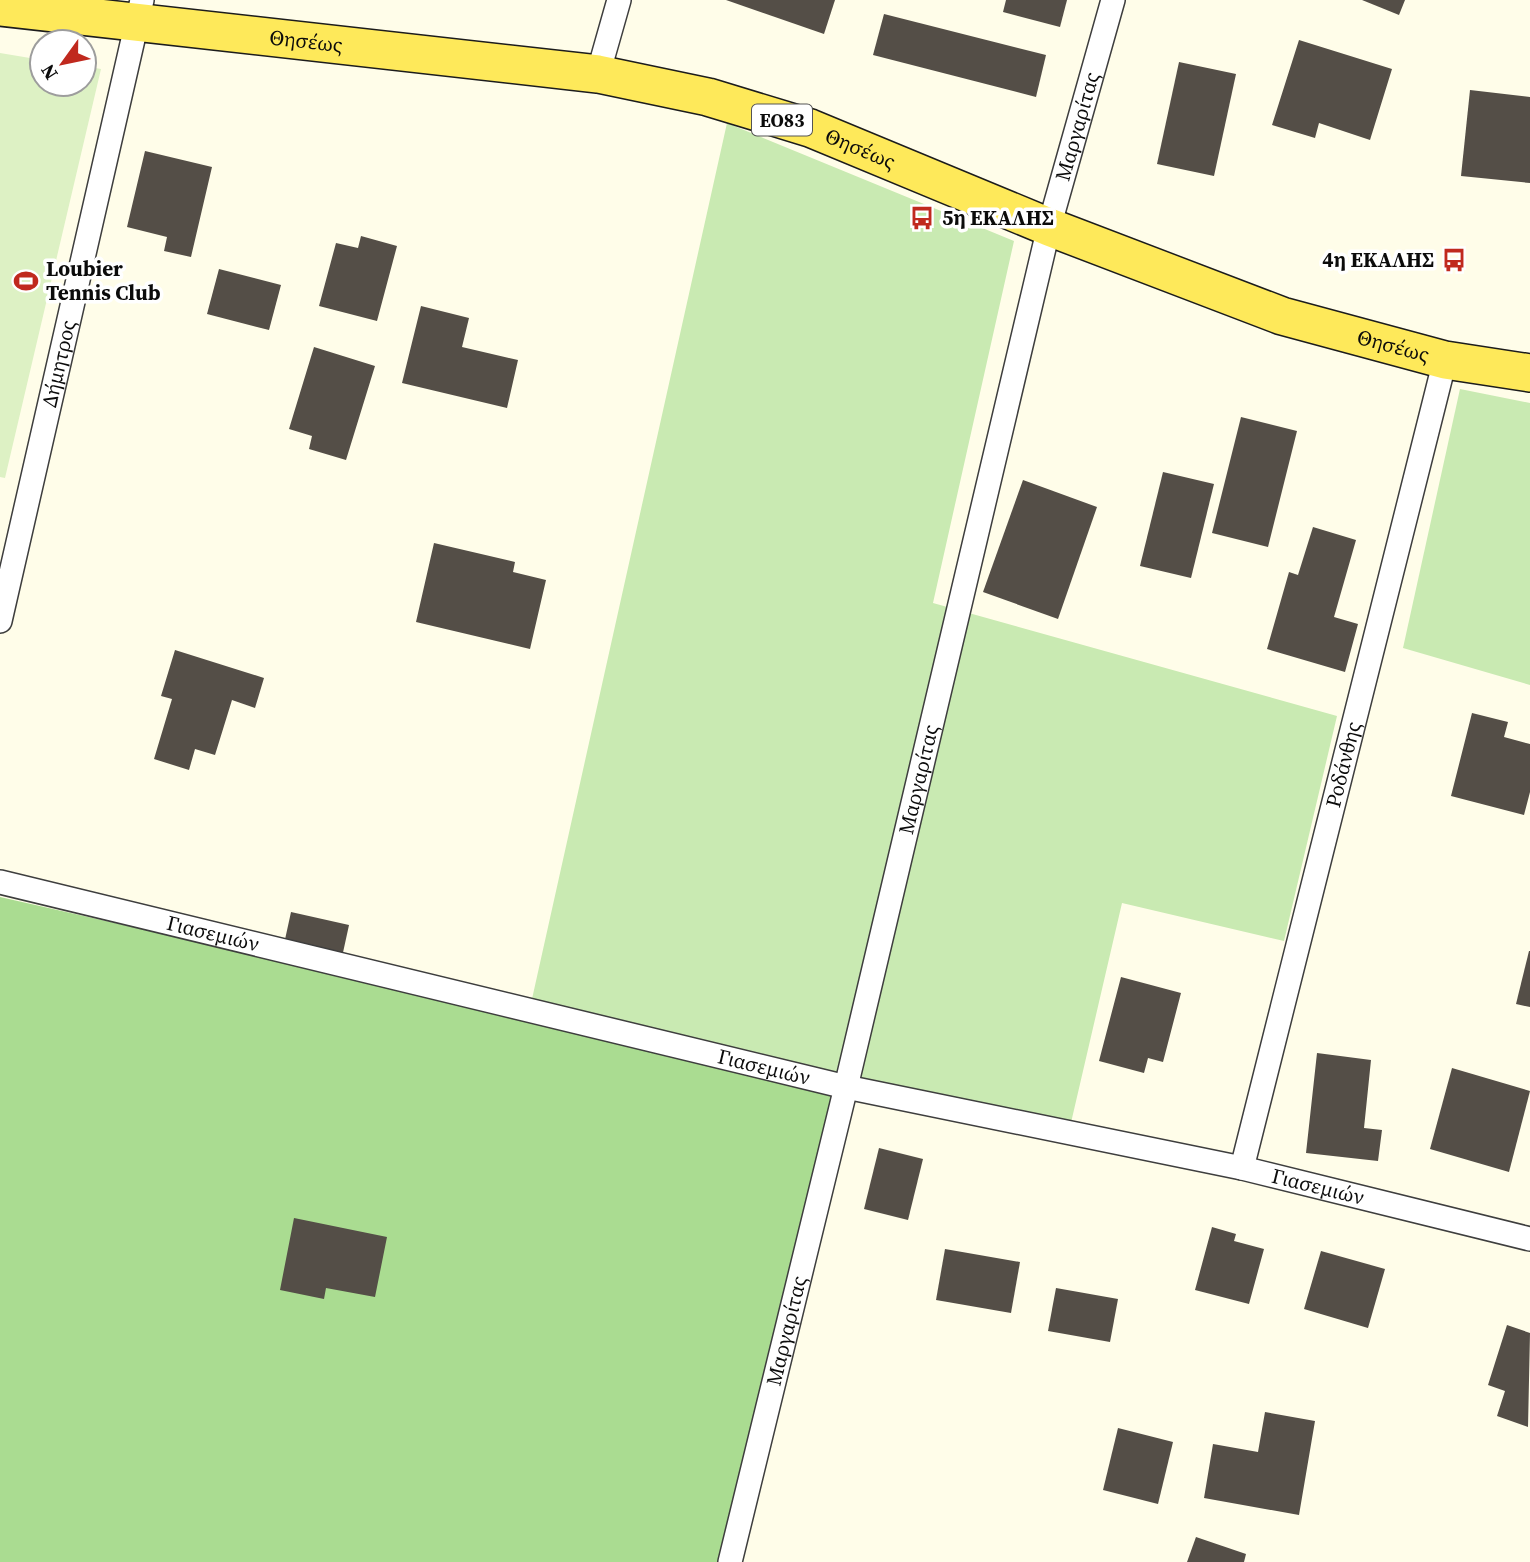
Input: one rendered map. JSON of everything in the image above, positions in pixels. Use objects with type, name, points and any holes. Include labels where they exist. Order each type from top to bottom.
[{"type":"main road","name":"Θησέως","points":[[0,7],[138,12],[598,74],[708,97],[810,128],[1049,227],[1282,316],[1445,360],[1530,373]]},
{"type":"street","points":[[598,74],[619,0]]},
{"type":"street","name":"Μαργαρίτας","points":[[730,1562],[846,1087],[1049,227],[1113,0]]},
{"type":"street","name":"Δήμητρος","points":[[0,621],[138,12]]},
{"type":"street","name":"Ροδάνθης","points":[[1242,1168],[1445,360]]},
{"type":"street","name":"Γιασεμιών","points":[[0,882],[846,1087],[1242,1168],[1530,1239]]},
{"type":"green space","name":"Loubier Tennis Club","points":[[0,53],[28,58],[28,98],[94,98],[5,478],[0,477]]},
{"type":"green space","points":[[727,123],[1014,241],[933,603],[1337,716],[1284,941],[1122,903],[1070,1127],[859,1081],[532,999]]},
{"type":"green space","points":[[1460,389],[1530,403],[1530,685],[1403,648]]},
{"type":"green space","points":[[0,897],[848,1089],[733,1562],[0,1562]]},
{"type":"building","points":[[726,0],[835,0],[824,34]]},
{"type":"building","points":[[1006,0],[1067,0],[1060,27],[1003,12]]},
{"type":"building","points":[[1362,0],[1405,0],[1399,15]]},
{"type":"building","points":[[884,14],[1046,55],[1036,97],[873,55]]},
{"type":"building","points":[[1299,40],[1392,69],[1370,140],[1319,123],[1315,138],[1272,125]]},
{"type":"building","points":[[1179,62],[1236,74],[1214,176],[1157,164]]},
{"type":"building","points":[[1470,90],[1530,97],[1530,183],[1461,176]]},
{"type":"building","points":[[145,151],[212,167],[191,257],[164,251],[167,237],[127,227]]},
{"type":"building","points":[[361,236],[397,246],[377,321],[319,306],[336,243],[358,248]]},
{"type":"building","points":[[219,269],[281,285],[269,330],[207,314]]},
{"type":"building","points":[[421,306],[469,318],[462,347],[518,360],[507,408],[402,383]]},
{"type":"building","points":[[314,347],[375,366],[346,460],[309,449],[312,436],[289,429]]},
{"type":"building","points":[[1241,417],[1297,431],[1268,547],[1212,533]]},
{"type":"building","points":[[1163,472],[1214,484],[1191,578],[1140,566]]},
{"type":"building","points":[[1023,480],[1097,507],[1058,619],[983,592]]},
{"type":"building","points":[[1313,527],[1356,540],[1334,617],[1358,624],[1345,672],[1267,649],[1289,572],[1298,575]]},
{"type":"building","points":[[434,543],[515,562],[513,572],[546,580],[530,649],[416,622]]},
{"type":"building","points":[[175,650],[264,678],[255,708],[232,700],[215,755],[195,749],[189,770],[154,759],[172,699],[161,696]]},
{"type":"building","points":[[1472,713],[1508,722],[1504,737],[1530,744],[1530,792],[1524,815],[1451,796]]},
{"type":"building","points":[[291,912],[349,925],[342,957],[284,944]]},
{"type":"building","points":[[1530,951],[1530,1007],[1516,1004]]},
{"type":"building","points":[[1121,977],[1181,993],[1163,1062],[1148,1058],[1144,1073],[1099,1061]]},
{"type":"building","points":[[1317,1053],[1371,1060],[1364,1128],[1382,1130],[1378,1161],[1306,1153]]},
{"type":"building","points":[[1452,1068],[1530,1091],[1509,1172],[1430,1149]]},
{"type":"building","points":[[879,1148],[923,1159],[908,1220],[864,1209]]},
{"type":"building","points":[[294,1218],[387,1237],[375,1297],[326,1288],[324,1299],[280,1290]]},
{"type":"building","points":[[1212,1227],[1236,1234],[1234,1241],[1264,1249],[1249,1304],[1195,1290]]},
{"type":"building","points":[[945,1249],[1020,1262],[1011,1313],[936,1300]]},
{"type":"building","points":[[1321,1251],[1385,1269],[1368,1328],[1304,1309]]},
{"type":"building","points":[[1056,1288],[1118,1299],[1110,1342],[1048,1331]]},
{"type":"building","points":[[1507,1325],[1530,1333],[1528,1427],[1497,1416],[1505,1391],[1488,1385]]},
{"type":"building","points":[[1265,1412],[1315,1421],[1299,1515],[1204,1498],[1213,1444],[1258,1452]]},
{"type":"building","points":[[1118,1428],[1173,1442],[1158,1504],[1103,1490]]},
{"type":"building","points":[[1196,1537],[1246,1554],[1244,1562],[1187,1562]]},
{"type":"place","name":"5η ΕΚΑΛΗΣ","points":[[922,218]]},
{"type":"place","name":"4η ΕΚΑΛΗΣ","points":[[1454,260]]},
{"type":"place","name":"Loubier Tennis Club","points":[[26,281]]}]
